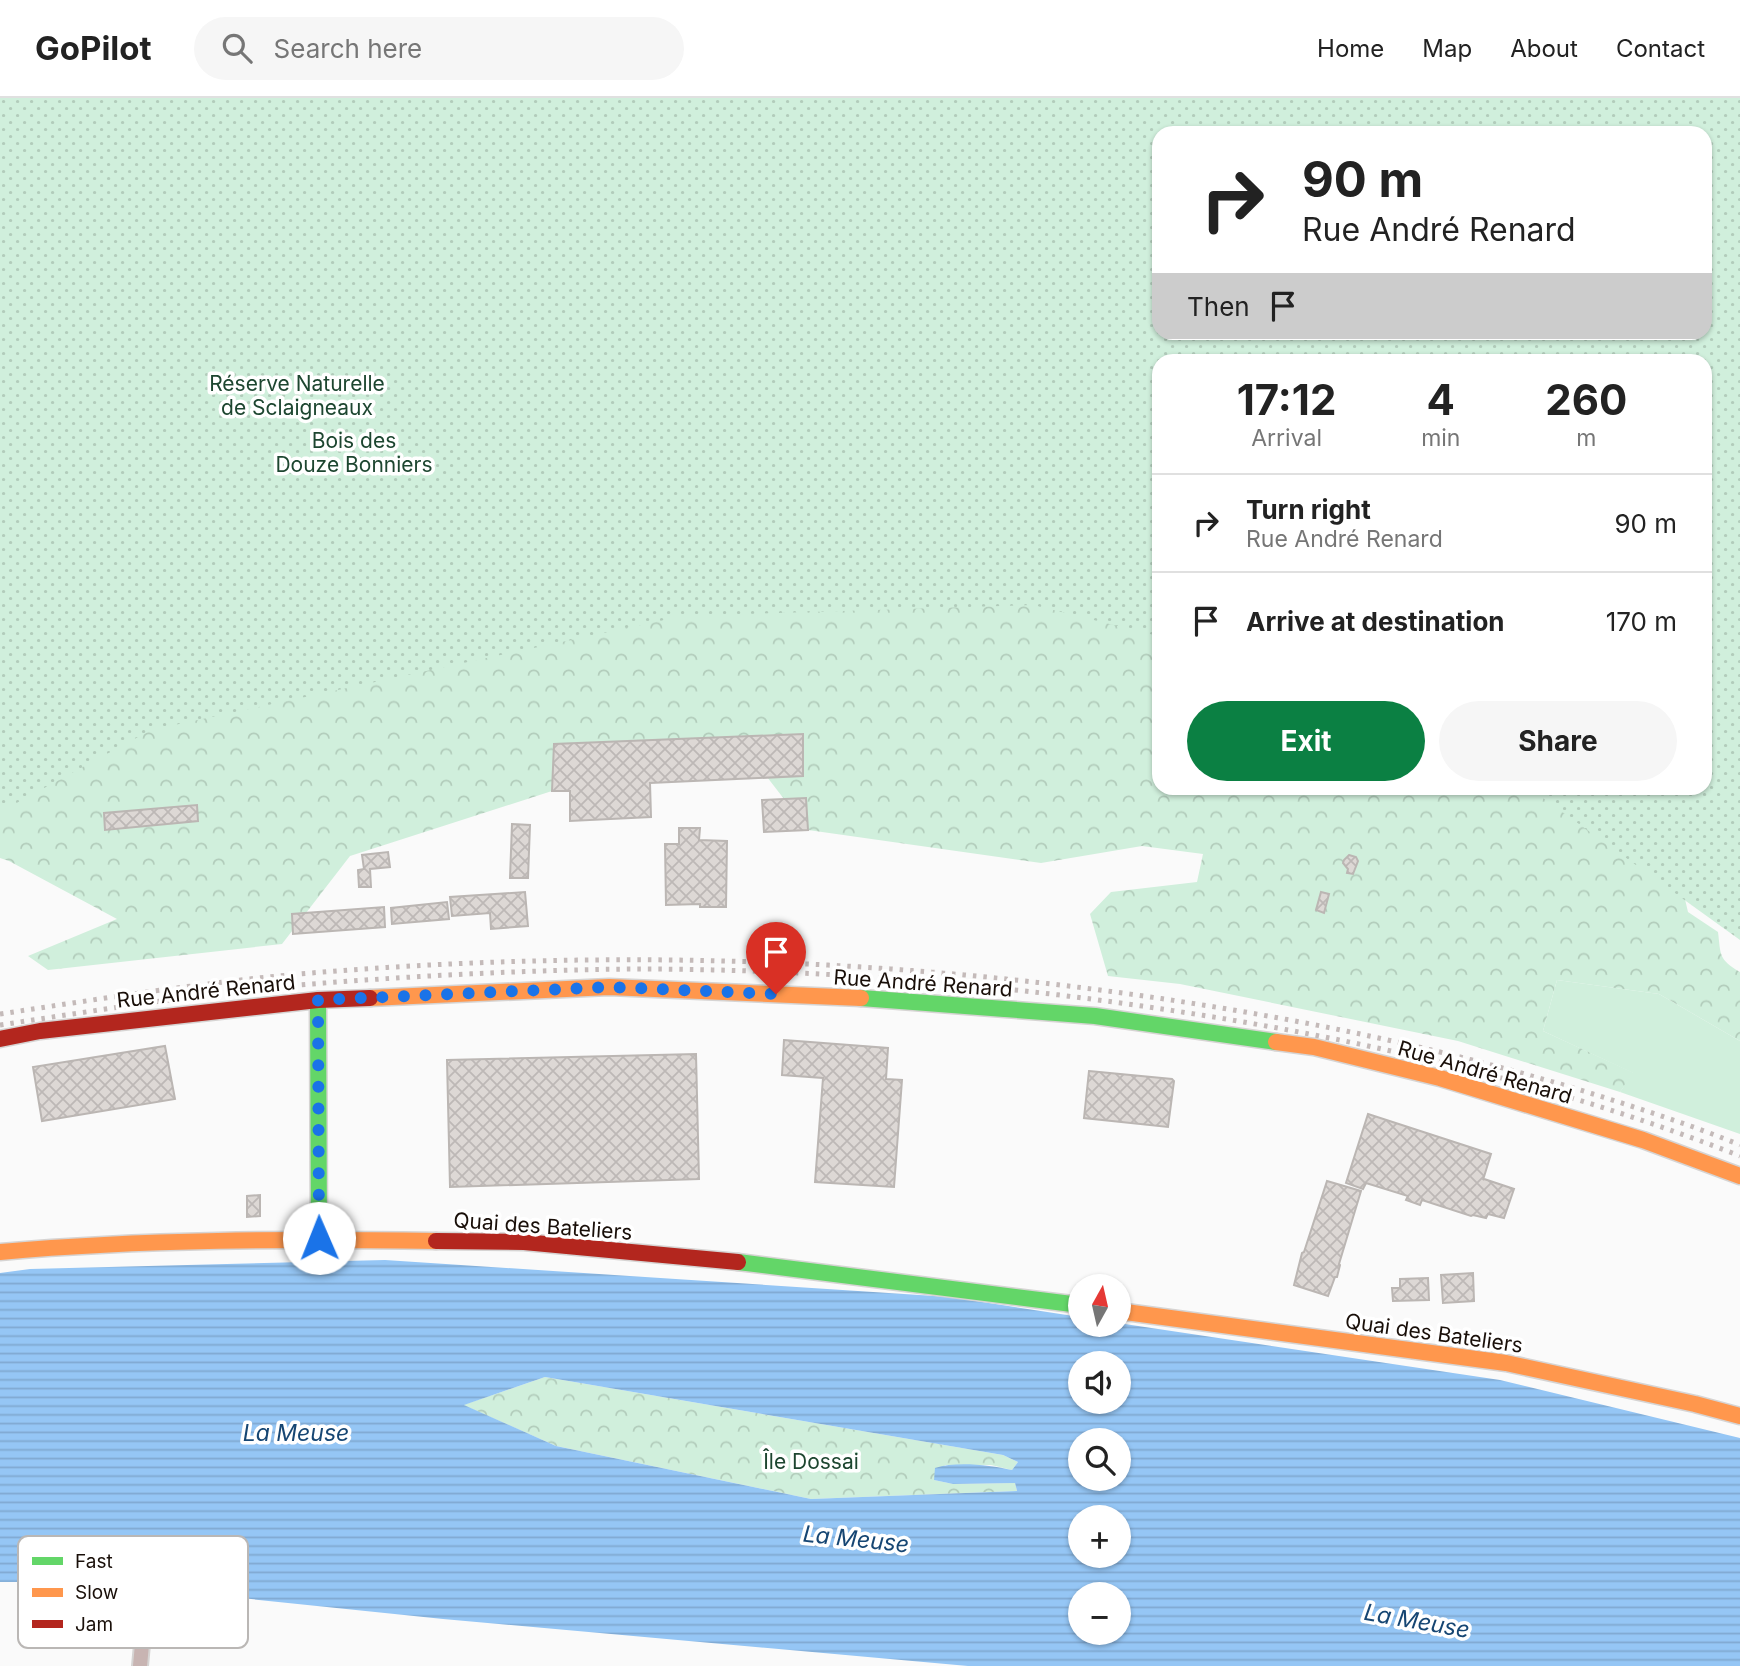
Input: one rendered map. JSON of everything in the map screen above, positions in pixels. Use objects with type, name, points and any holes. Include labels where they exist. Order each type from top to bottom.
[{"type":"street","name":"Rue André Renard","points":[[0,1039],[40,1031],[318,1000],[609,987],[859,998],[1095,1016],[1314,1047],[1440,1078],[1643,1140],[1740,1176]]},
{"type":"street","points":[[318,1000],[319,1238]]},
{"type":"street","name":"Quai des Bateliers","points":[[0,1252],[78,1245],[319,1238],[524,1242],[735,1262],[1068,1304]]},
{"type":"street","name":"Quai des Bateliers","points":[[1131,1313],[1506,1363],[1740,1416]]},
{"type":"street","points":[[141,1666],[142,1648]]},
{"type":"green space","name":"Réserve Naturelle de Sclaigneaux","points":[[0,98],[1740,98],[1740,853],[1708,795],[1712,795],[1712,354],[1152,354],[1152,795],[1579,795],[1684,895],[1688,912],[1718,932],[1724,960],[1740,972],[1740,1041],[1659,994],[1557,980],[1543,1031],[1634,1073],[1620,1092],[1458,1041],[1180,984],[1108,976],[1090,914],[1111,892],[1197,882],[1203,854],[1142,846],[1041,863],[808,830],[736,737],[552,791],[350,856],[282,944],[48,970],[28,956],[117,919],[0,858]]},
{"type":"green space","name":"Réserve Naturelle de Sclaigneaux","points":[[0,98],[1740,98],[1740,940],[1539,795],[1712,795],[1712,354],[1152,354],[1152,635],[1033,605],[683,616],[151,730],[0,812]]},
{"type":"green space","points":[[1557,980],[1659,994],[1740,1041],[1740,1134],[1620,1092],[1633,1073],[1543,1031]]},
{"type":"green space","name":"Île Dossai","points":[[545,1377],[1003,1455],[1018,1462],[1012,1470],[991,1465],[945,1465],[934,1480],[953,1484],[1015,1483],[1017,1491],[811,1499],[556,1446],[463,1405]]},
{"type":"water","name":"La Meuse","points":[[385,1260],[950,1297],[1068,1315],[1068,1337],[1131,1337],[1131,1325],[1500,1380],[1740,1438],[1740,1666],[968,1666],[248,1599],[248,1536],[18,1536],[18,1582],[0,1582],[0,1273],[30,1269]],"holes":[[[545,1377],[1003,1455],[1018,1462],[1012,1470],[984,1465],[943,1466],[935,1468],[934,1480],[953,1484],[1015,1483],[1017,1491],[811,1499],[556,1446],[464,1405]]]},
{"type":"building","points":[[803,734],[803,776],[650,783],[651,817],[570,821],[570,791],[552,791],[554,744]]},
{"type":"building","points":[[806,798],[808,830],[764,832],[762,800]]},
{"type":"building","points":[[197,805],[198,821],[105,830],[104,813]]},
{"type":"building","points":[[512,824],[530,825],[528,878],[510,878]]},
{"type":"building","points":[[679,828],[700,828],[699,840],[727,841],[726,907],[700,907],[700,904],[666,905],[665,844],[679,844]]},
{"type":"building","points":[[388,852],[390,867],[370,869],[371,887],[359,887],[358,870],[364,869],[362,855]]},
{"type":"building","points":[[1349,855],[1356,857],[1358,861],[1353,874],[1347,873],[1348,869],[1343,863]]},
{"type":"building","points":[[525,892],[528,926],[491,929],[490,913],[452,916],[450,897]]},
{"type":"building","points":[[1321,892],[1329,894],[1324,913],[1316,910]]},
{"type":"building","points":[[447,902],[449,919],[392,924],[391,908]]},
{"type":"building","points":[[384,907],[385,927],[293,934],[292,914]]},
{"type":"building","points":[[784,1040],[888,1048],[886,1079],[902,1080],[894,1187],[815,1182],[823,1078],[782,1075]]},
{"type":"building","points":[[165,1046],[175,1099],[42,1121],[33,1067]]},
{"type":"building","points":[[696,1054],[699,1179],[450,1187],[447,1060]]},
{"type":"building","points":[[1089,1071],[1172,1079],[1174,1081],[1168,1127],[1084,1118]]},
{"type":"building","points":[[1368,1114],[1491,1154],[1483,1180],[1514,1189],[1504,1218],[1488,1214],[1486,1218],[1471,1216],[1422,1200],[1420,1205],[1406,1200],[1408,1196],[1366,1183],[1363,1189],[1346,1183]]},
{"type":"building","points":[[1327,1181],[1361,1191],[1337,1277],[1328,1296],[1294,1285]]},
{"type":"building","points":[[260,1195],[260,1216],[247,1217],[247,1196]]},
{"type":"building","points":[[1473,1273],[1474,1301],[1443,1303],[1441,1275]]},
{"type":"building","points":[[1428,1278],[1429,1300],[1393,1301],[1392,1288],[1400,1288],[1400,1279]]},
{"type":"railway","points":[[0,1014],[224,982],[413,966],[641,960],[869,967],[1096,989],[1316,1025],[1527,1075],[1659,1115],[1740,1145]]},
{"type":"railway","points":[[0,1025],[262,989],[467,974],[635,969],[706,970],[919,981],[1131,1004],[1270,1027],[1406,1054],[1609,1109],[1740,1156]]},
{"type":"traffic: fast","points":[[861,998],[1095,1016],[1276,1042]]},
{"type":"traffic: fast","points":[[318,1000],[319,1239]]},
{"type":"traffic: fast","points":[[738,1262],[1068,1303]]},
{"type":"traffic: slow","points":[[370,998],[609,987],[861,998]]},
{"type":"traffic: slow","points":[[1276,1042],[1314,1047],[1440,1078],[1643,1140],[1740,1176]]},
{"type":"traffic: slow","points":[[0,1252],[218,1241],[436,1241]]},
{"type":"traffic: slow","points":[[1131,1313],[1506,1363],[1740,1416]]},
{"type":"traffic: jam","points":[[0,1039],[40,1031],[318,1000],[370,998]]},
{"type":"traffic: jam","points":[[436,1241],[524,1242],[738,1262]]},
{"type":"route","points":[[319,1238],[318,1000],[609,987],[776,994]]},
{"type":"park label","name":"Bois des Douze Bonniers","points":[[354,452]]}]
